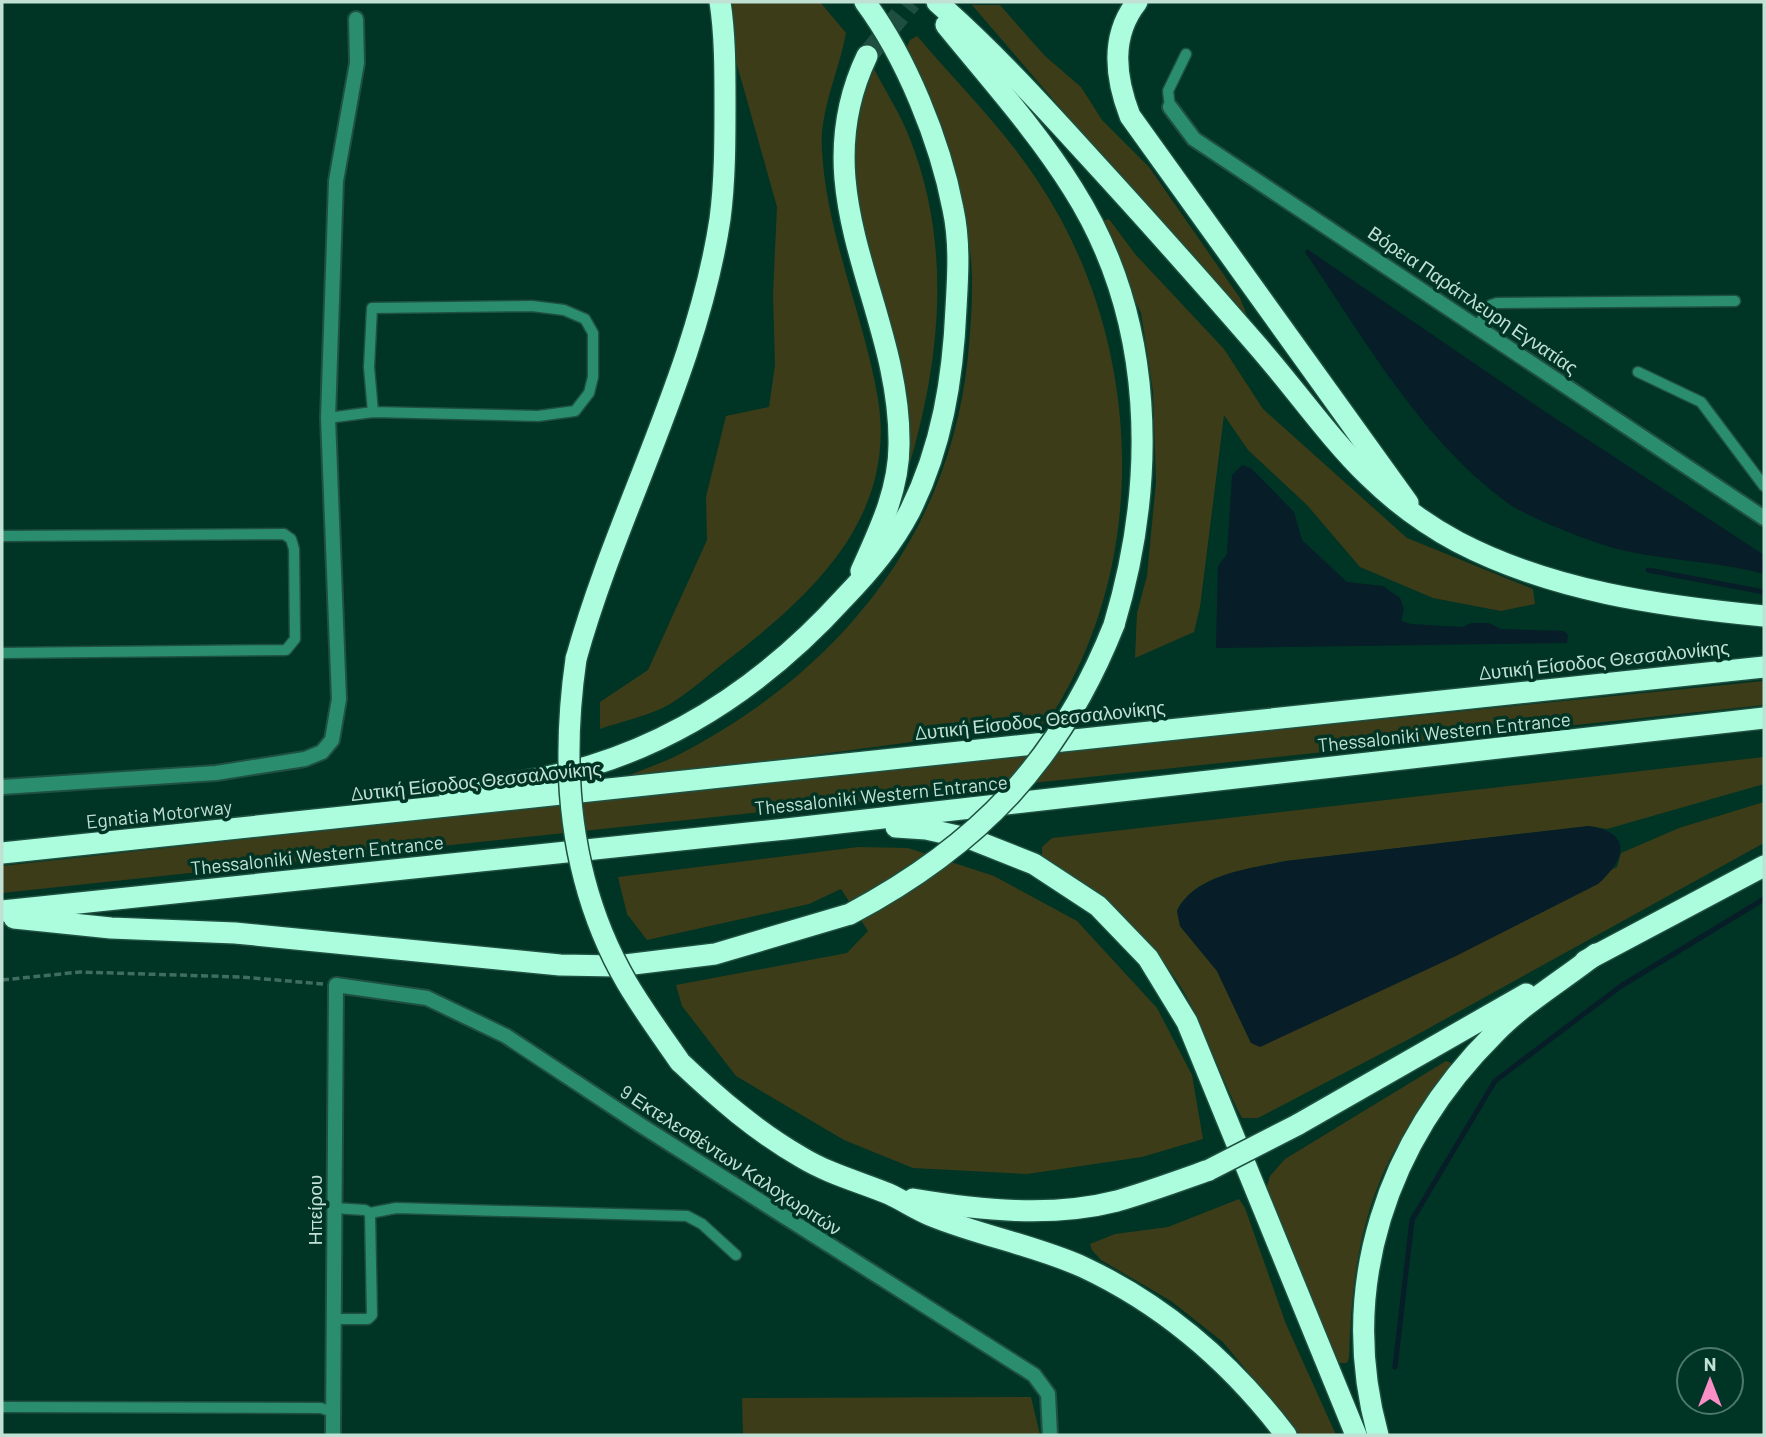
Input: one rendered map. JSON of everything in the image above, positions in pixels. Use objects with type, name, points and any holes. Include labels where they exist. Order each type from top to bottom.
[{"type":"highway","points":[[720,2],[725,142],[720,218],[710,266],[679,374],[592,601],[576,659],[568,712],[569,808],[595,913],[626,981],[680,1062],[724,1104],[802,1158],[838,1176],[890,1195],[931,1216],[1082,1267],[1135,1295],[1194,1338],[1225,1365],[1286,1435]]},
{"type":"highway","points":[[320,820],[410,798],[547,778],[629,752],[699,720],[739,695],[785,660],[884,555],[911,509],[937,440],[949,396],[958,277],[954,210],[942,165],[902,64],[865,2]]},
{"type":"highway","points":[[2,917],[76,925],[234,933],[559,965],[617,966],[715,954],[850,914],[895,890],[933,865],[1014,792],[1050,748],[1080,700],[1114,625],[1136,540],[1142,490],[1142,396],[1124,306],[1096,233],[1073,189],[1001,92],[927,2]]},
{"type":"highway","points":[[937,2],[1039,102],[1119,190],[1259,347],[1340,449],[1376,486],[1419,519],[1513,568],[1575,587],[1628,598],[1764,616]]},
{"type":"highway","points":[[1137,2],[1128,14],[1117,50],[1121,93],[1130,116],[1419,519]]},
{"type":"highway","points":[[854,588],[886,511],[896,479],[899,445],[897,398],[856,244],[845,185],[842,142],[846,115],[855,82],[867,56]]},
{"type":"highway","name":"Δυτική Είσοδος Θεσσαλονίκης","points":[[320,820],[1764,667]]},
{"type":"highway","name":"Thessaloniki Western Entrance","points":[[2,911],[786,829],[1764,718]]},
{"type":"highway","name":"Egnatia Motorway","points":[[2,853],[320,820]]},
{"type":"highway","points":[[786,829],[926,829],[971,839],[1034,864],[1088,899],[1124,930],[1171,990],[1187,1022],[1356,1435]]},
{"type":"highway","points":[[890,1195],[977,1210],[1055,1210],[1114,1202],[1209,1170],[1297,1125],[1595,954],[1764,866]]},
{"type":"highway","points":[[1378,1435],[1364,1364],[1368,1273],[1385,1199],[1407,1150],[1461,1069],[1497,1031],[1595,954]]},
{"type":"street","points":[[2,787],[216,773],[305,759],[322,752],[332,740],[339,699],[328,418],[336,181],[357,63],[356,19]]},
{"type":"street","name":"Βόρεια Παράπλευρη Εγνατίας","points":[[1170,107],[1194,139],[1764,518]]},
{"type":"street","name":"Ηπείρου","points":[[333,1435],[336,985]]},
{"type":"street","name":"9 Εκτελεσθέντων Καλοχωριτών","points":[[336,985],[428,998],[506,1036],[642,1126],[1034,1375],[1048,1394],[1050,1435]]},
{"type":"lane","points":[[1170,107],[1168,91],[1186,54]]},
{"type":"lane","points":[[1478,326],[1491,305],[1497,303],[1735,301]]},
{"type":"lane","points":[[328,418],[373,412],[538,416],[575,411],[589,393],[593,377],[593,333],[585,319],[553,309],[372,308],[369,368],[373,412]]},
{"type":"lane","points":[[1637,372],[1701,402],[1764,486]]},
{"type":"lane","points":[[2,536],[284,534],[291,539],[294,549],[295,639],[286,650],[2,653]]},
{"type":"lane","points":[[334,1208],[370,1213],[396,1208],[687,1216],[702,1224],[736,1255]]},
{"type":"lane","points":[[333,1319],[368,1319],[372,1315],[370,1213]]},
{"type":"lane","points":[[2,1407],[321,1408],[333,1412]]},
{"type":"path","points":[[2,980],[80,972],[241,977],[336,985]]},
{"type":"shaded area","points":[[731,2],[820,2],[846,33],[826,106],[822,151],[825,183],[838,245],[878,399],[880,441],[875,480],[861,516],[842,549],[790,608],[670,704],[600,729],[600,702],[648,670],[707,540],[706,497],[726,416],[769,407],[775,365],[773,294],[777,207],[736,61]]},
{"type":"shaded area","points":[[972,5],[1000,5],[1045,56],[1081,87],[1102,120],[1149,167],[1240,298],[1253,330],[1190,253],[1126,184]]},
{"type":"shaded area","points":[[917,36],[1026,163],[1074,245],[1099,312],[1116,382],[1122,453],[1118,525],[1105,595],[1081,662],[1046,724],[612,782],[676,756],[733,723],[786,685],[834,642],[875,594],[910,541],[937,484],[957,422],[968,356],[972,272],[963,217],[903,55],[910,40]]},
{"type":"shaded area","points":[[874,69],[898,112],[924,180],[937,264],[934,348],[907,473],[855,218],[854,122]]},
{"type":"shaded area","points":[[1109,219],[1135,254],[1224,349],[1263,409],[1407,538],[1533,589],[1535,604],[1501,611],[1433,598],[1360,567],[1307,505],[1248,450],[1224,415],[1200,607],[1194,632],[1135,658],[1137,613],[1147,576],[1156,482],[1153,391],[1141,313],[1099,222]]},
{"type":"shaded area","points":[[1764,681],[1764,705],[2,893],[2,866],[866,771]]},
{"type":"shaded area","points":[[1764,757],[1764,784],[1607,829],[1589,826],[1286,861],[1225,875],[1197,888],[1177,910],[1180,926],[1217,971],[1251,1043],[1617,867],[1621,853],[1679,828],[1764,802],[1764,843],[1411,1038],[1258,1118],[1242,1118],[1190,1002],[1152,948],[1119,915],[1042,857],[1042,847],[1052,838]]},
{"type":"shaded area","points":[[858,847],[908,848],[994,876],[1077,921],[1157,1008],[1192,1075],[1203,1139],[1142,1157],[1027,1174],[913,1168],[844,1140],[736,1076],[682,1006],[676,985],[847,953],[868,931],[841,889],[809,904],[647,940],[627,914],[618,877]]},
{"type":"shaded area","points":[[1446,1061],[1451,1063],[1451,1070],[1403,1136],[1377,1188],[1361,1243],[1356,1272],[1349,1358],[1347,1363],[1334,1363],[1266,1189],[1270,1176],[1285,1159]]},
{"type":"shaded area","points":[[1239,1199],[1245,1208],[1286,1324],[1336,1435],[1300,1435],[1223,1342],[1171,1301],[1101,1260],[1090,1244],[1115,1234],[1168,1227]]},
{"type":"shaded area","points":[[1031,1397],[1040,1435],[743,1435],[742,1398]]},
{"type":"water","points":[[1307,249],[1544,411],[1764,555],[1764,574],[1607,546],[1556,527],[1509,504],[1477,478],[1422,420],[1373,354],[1305,252]]},
{"type":"water","points":[[1242,465],[1251,468],[1294,512],[1302,540],[1347,582],[1383,586],[1400,598],[1404,609],[1401,621],[1462,627],[1471,623],[1489,623],[1501,629],[1564,631],[1568,635],[1567,643],[1216,648],[1218,566],[1227,554],[1232,475]]},
{"type":"water","points":[[1589,826],[1613,834],[1619,841],[1619,857],[1598,884],[1456,956],[1260,1047],[1251,1043],[1217,971],[1180,926],[1177,911],[1186,899],[1210,881],[1240,871],[1286,861]]},
{"type":"waterway","points":[[1648,570],[1764,592]]},
{"type":"waterway","points":[[1395,1367],[1412,1220],[1495,1081],[1621,986],[1764,899]]},
{"type":"tunnel","points":[[867,56],[911,2]]}]
